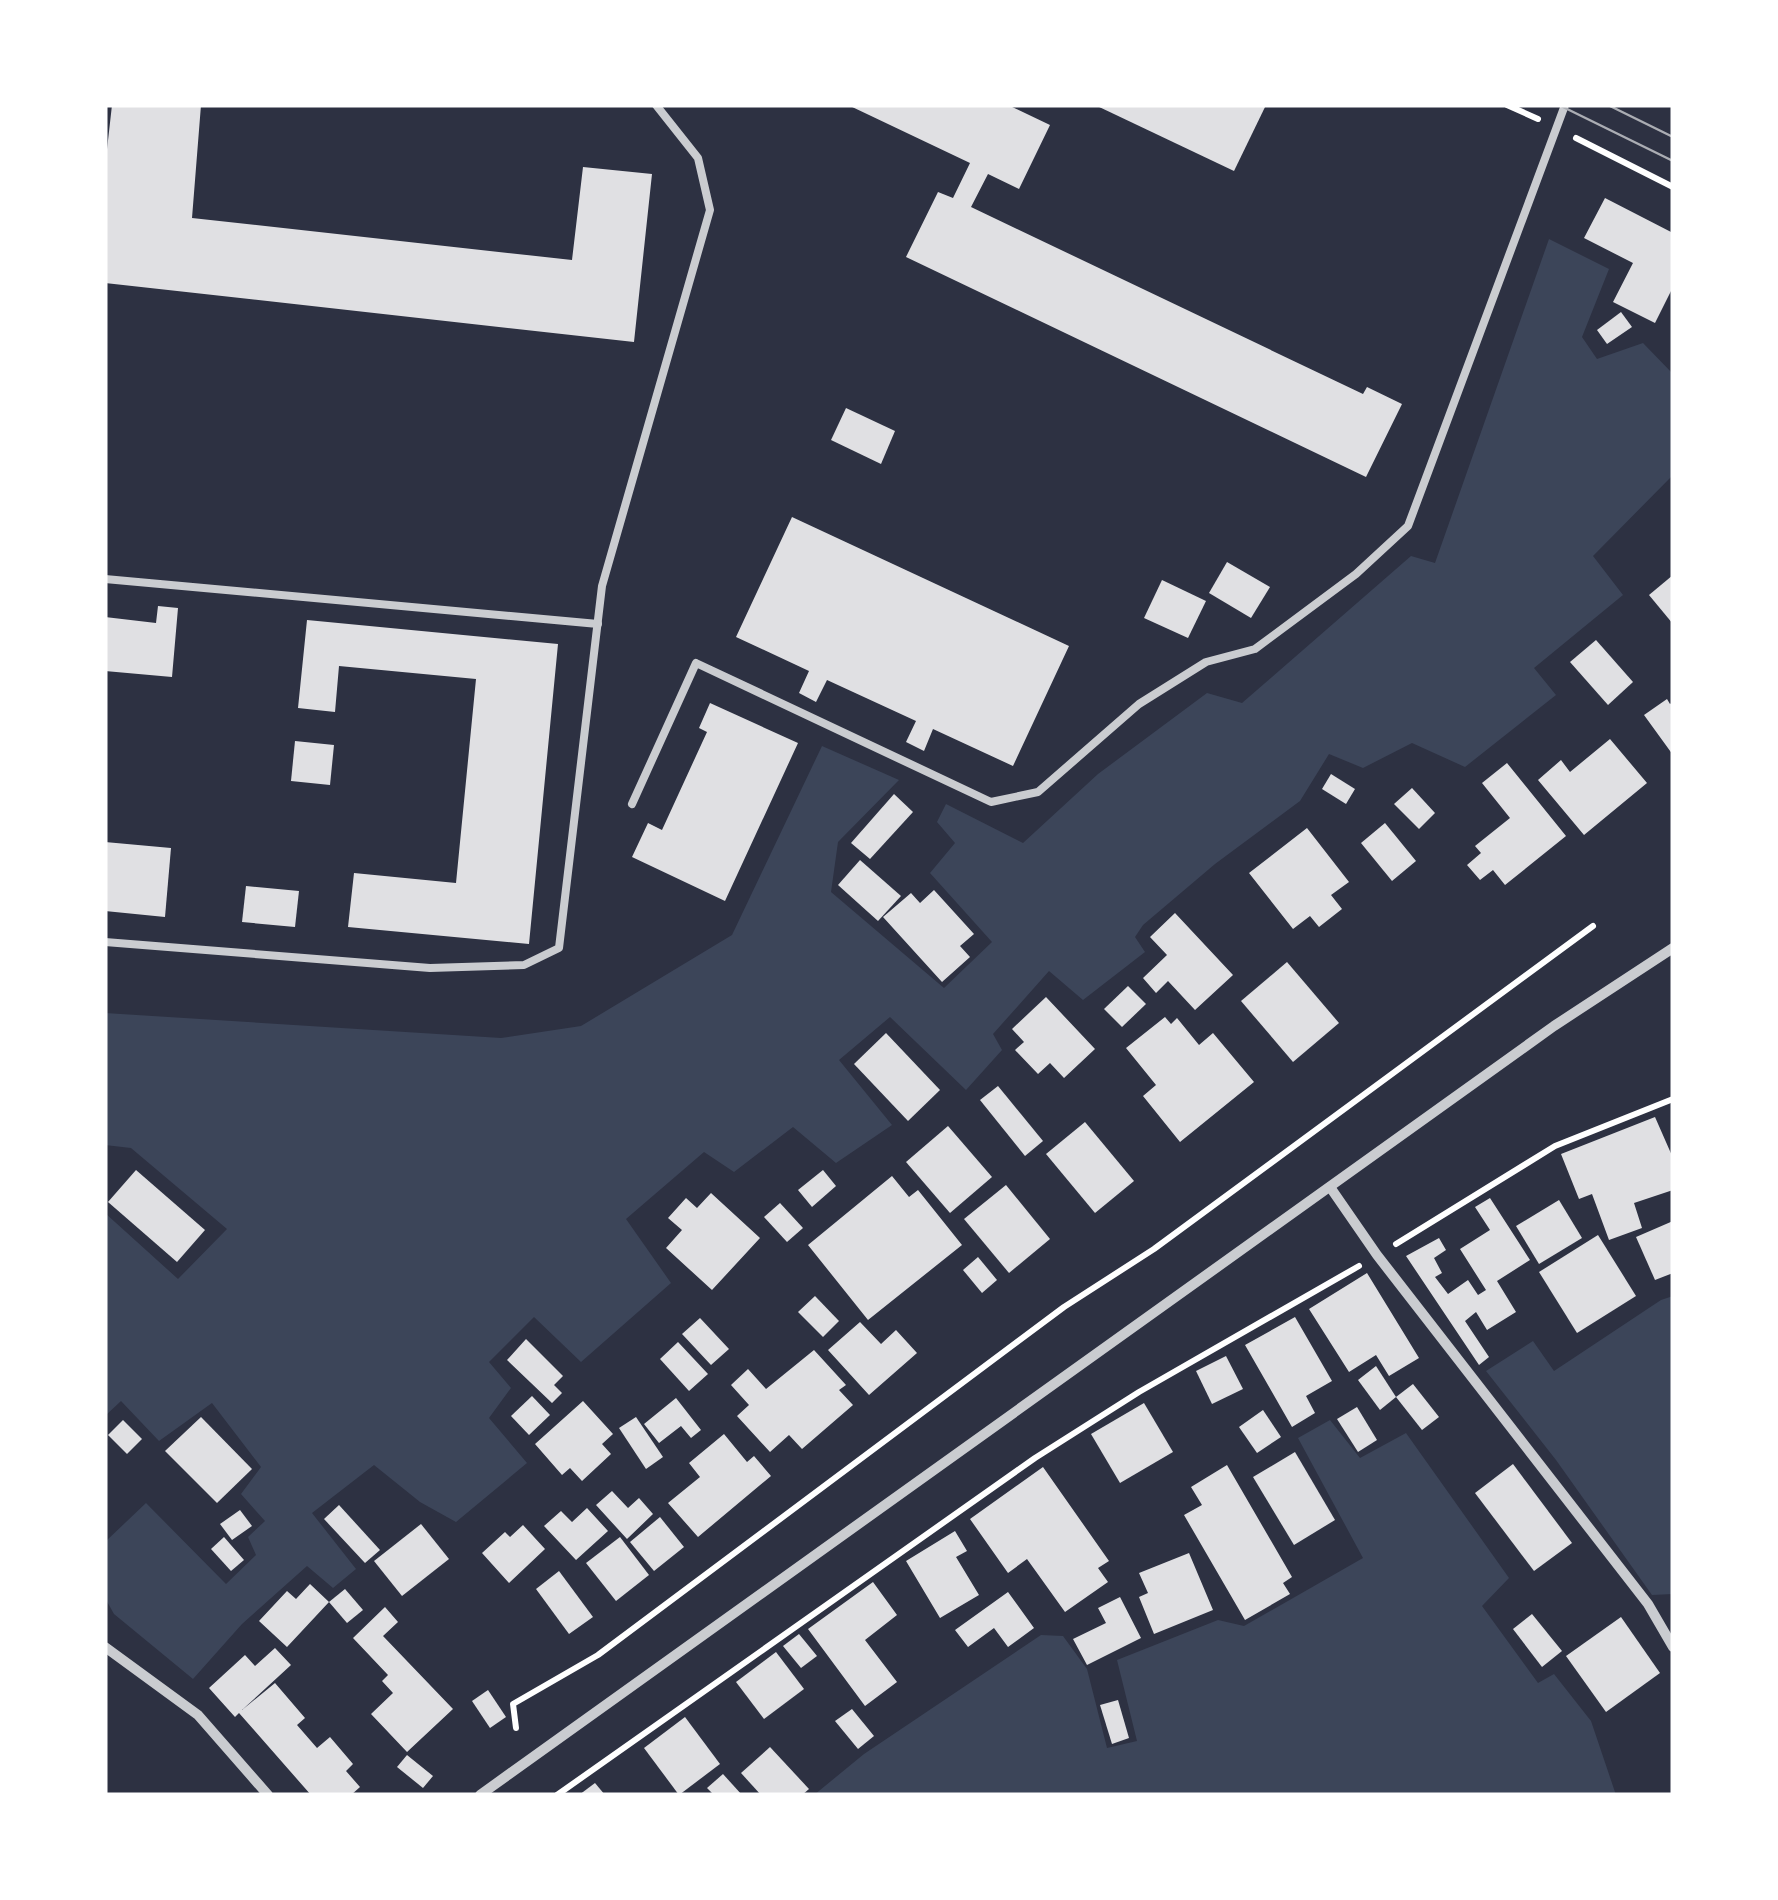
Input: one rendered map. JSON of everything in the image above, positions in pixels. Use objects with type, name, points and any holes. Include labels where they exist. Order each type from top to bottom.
[{"type":"street","points":[[480,1795],[1554,1026],[1673,948]]},
{"type":"street","points":[[1330,1187],[1377,1255],[1648,1604],[1673,1647]]},
{"type":"street","points":[[105,1647],[198,1715],[268,1795]]},
{"type":"lane","points":[[105,942],[430,968],[524,965],[560,948],[602,586],[710,210],[698,158],[656,105]]},
{"type":"lane","points":[[632,804],[696,663],[991,802],[1038,792],[1140,704],[1206,662],[1255,648],[1356,574],[1408,526],[1566,105]]},
{"type":"lane","points":[[105,579],[598,624]]},
{"type":"path","points":[[1507,105],[1673,186]]},
{"type":"path","points":[[516,1728],[514,1704],[598,1655],[1036,1328],[1154,1248],[1592,926]]},
{"type":"path","points":[[557,1795],[1050,1448],[1556,1146],[1673,1100]]},
{"type":"shaded area","points":[[1549,239],[1609,269],[1582,337],[1597,359],[1643,343],[1673,374],[1673,475],[1593,556],[1623,595],[1534,668],[1556,695],[1465,767],[1412,743],[1363,768],[1329,754],[1300,801],[1215,864],[1143,925],[1135,937],[1145,952],[1083,1000],[1049,971],[993,1034],[1002,1050],[966,1090],[890,1017],[839,1060],[892,1125],[836,1163],[793,1127],[734,1172],[704,1152],[626,1219],[671,1283],[581,1362],[534,1317],[489,1362],[511,1388],[489,1418],[527,1463],[456,1522],[420,1502],[374,1465],[312,1513],[356,1569],[333,1588],[307,1566],[242,1624],[193,1679],[114,1614],[105,1598],[105,1542],[146,1503],[226,1584],[256,1555],[248,1537],[265,1521],[241,1494],[261,1467],[212,1403],[159,1441],[121,1401],[105,1416],[105,1213],[178,1279],[227,1229],[131,1148],[105,1145],[105,1013],[501,1038],[581,1026],[732,935],[822,746],[899,780],[838,842],[831,892],[944,988],[992,942],[930,873],[955,843],[937,822],[946,804],[1023,843],[1098,774],[1207,693],[1242,703],[1411,556],[1435,563]]},
{"type":"shaded area","points":[[1673,1296],[1673,1594],[1652,1595],[1556,1460],[1486,1371],[1533,1341],[1554,1371],[1661,1300]]},
{"type":"shaded area","points":[[1330,1420],[1360,1458],[1406,1433],[1509,1578],[1482,1606],[1538,1683],[1554,1674],[1591,1721],[1616,1795],[814,1795],[864,1754],[1041,1635],[1063,1636],[1087,1669],[1107,1748],[1137,1741],[1117,1660],[1218,1620],[1244,1626],[1363,1558],[1298,1438]]},
{"type":"building","points":[[112,105],[201,105],[192,218],[572,260],[583,167],[652,174],[634,342],[105,283],[105,167]]},
{"type":"building","points":[[848,105],[1008,105],[1050,125],[1019,189],[988,174],[971,207],[1363,394],[1367,387],[1402,404],[1366,477],[906,257],[938,192],[953,198],[970,163]]},
{"type":"building","points":[[1095,105],[1266,105],[1234,171]]},
{"type":"building","points":[[1605,198],[1673,233],[1673,287],[1655,323],[1613,302],[1633,263],[1584,238]]},
{"type":"building","points":[[1621,312],[1632,327],[1607,344],[1597,330]]},
{"type":"building","points":[[846,408],[895,431],[881,464],[831,440]]},
{"type":"building","points":[[792,517],[1069,646],[1013,766],[933,729],[924,751],[906,742],[916,721],[827,680],[816,702],[799,693],[809,671],[736,637]]},
{"type":"building","points":[[1227,562],[1270,587],[1251,618],[1209,593]]},
{"type":"building","points":[[1673,575],[1673,624],[1649,595]]},
{"type":"building","points":[[1162,580],[1206,601],[1188,638],[1144,618]]},
{"type":"building","points":[[158,606],[178,608],[172,677],[105,671],[105,617],[156,623]]},
{"type":"building","points":[[307,620],[558,644],[529,944],[348,927],[354,873],[456,883],[476,679],[339,666],[335,712],[298,708]]},
{"type":"building","points":[[1596,640],[1633,682],[1608,705],[1570,662]]},
{"type":"building","points":[[1667,699],[1670,704],[1673,702],[1673,755],[1644,715]]},
{"type":"building","points":[[710,703],[798,743],[725,901],[632,857],[648,823],[662,830],[707,732],[699,728]]},
{"type":"building","points":[[1610,739],[1647,783],[1584,835],[1538,780],[1561,760],[1570,772]]},
{"type":"building","points":[[295,741],[334,745],[330,785],[291,781]]},
{"type":"building","points":[[1507,763],[1566,836],[1505,885],[1493,870],[1480,880],[1467,865],[1481,853],[1475,846],[1510,818],[1482,783]]},
{"type":"building","points":[[1331,774],[1355,789],[1346,804],[1322,789]]},
{"type":"building","points":[[1412,788],[1435,813],[1419,829],[1394,804]]},
{"type":"building","points":[[894,794],[913,812],[870,859],[851,843]]},
{"type":"building","points":[[1385,823],[1416,861],[1392,881],[1361,843]]},
{"type":"building","points":[[1307,828],[1349,882],[1331,895],[1342,909],[1319,927],[1310,916],[1293,929],[1249,873]]},
{"type":"building","points":[[105,842],[171,848],[165,917],[105,911]]},
{"type":"building","points":[[860,860],[901,896],[878,921],[838,885]]},
{"type":"building","points":[[246,886],[299,891],[295,927],[242,922]]},
{"type":"building","points":[[934,890],[974,934],[960,946],[970,957],[942,982],[883,917],[911,893],[920,903]]},
{"type":"building","points":[[1175,913],[1233,975],[1195,1010],[1168,981],[1156,993],[1143,978],[1167,955],[1150,937]]},
{"type":"building","points":[[1287,962],[1339,1023],[1293,1062],[1241,1001]]},
{"type":"building","points":[[1128,986],[1146,1004],[1122,1027],[1104,1009]]},
{"type":"building","points":[[1046,997],[1095,1049],[1064,1078],[1050,1063],[1038,1074],[1015,1050],[1024,1042],[1012,1029]]},
{"type":"building","points":[[1165,1017],[1171,1024],[1177,1018],[1199,1045],[1213,1033],[1254,1082],[1180,1142],[1143,1096],[1156,1085],[1126,1048]]},
{"type":"building","points":[[886,1033],[940,1090],[908,1121],[854,1064]]},
{"type":"building","points":[[998,1086],[1043,1141],[1025,1156],[980,1100]]},
{"type":"building","points":[[1655,1117],[1673,1158],[1673,1190],[1634,1203],[1642,1228],[1609,1240],[1592,1194],[1579,1199],[1561,1154]]},
{"type":"building","points":[[1085,1122],[1134,1181],[1095,1213],[1046,1154]]},
{"type":"building","points":[[948,1126],[992,1177],[950,1213],[906,1162]]},
{"type":"building","points":[[136,1170],[205,1230],[177,1262],[108,1202]]},
{"type":"building","points":[[823,1170],[836,1186],[812,1207],[798,1190]]},
{"type":"building","points":[[892,1176],[909,1197],[918,1190],[962,1245],[868,1320],[808,1245]]},
{"type":"building","points":[[1006,1185],[1050,1239],[1009,1273],[964,1219]]},
{"type":"building","points":[[711,1193],[760,1238],[712,1290],[666,1248],[682,1230],[668,1218],[686,1198],[697,1208]]},
{"type":"building","points":[[1490,1198],[1530,1260],[1497,1281],[1516,1312],[1487,1330],[1476,1312],[1465,1321],[1489,1357],[1479,1365],[1406,1256],[1439,1238],[1446,1250],[1434,1258],[1442,1273],[1435,1277],[1448,1294],[1468,1280],[1478,1295],[1486,1290],[1460,1249],[1490,1230],[1475,1207]]},
{"type":"building","points":[[1559,1200],[1582,1238],[1539,1264],[1516,1226]]},
{"type":"building","points":[[780,1203],[803,1228],[787,1242],[764,1217]]},
{"type":"building","points":[[1673,1221],[1673,1273],[1655,1280],[1636,1237]]},
{"type":"building","points":[[1598,1235],[1636,1296],[1577,1333],[1539,1272]]},
{"type":"building","points":[[978,1257],[997,1280],[982,1293],[963,1270]]},
{"type":"building","points":[[1367,1273],[1419,1358],[1389,1376],[1376,1355],[1349,1372],[1309,1309]]},
{"type":"building","points":[[815,1296],[839,1321],[823,1337],[798,1312]]},
{"type":"building","points":[[1295,1317],[1332,1381],[1306,1396],[1315,1413],[1292,1427],[1245,1345]]},
{"type":"building","points":[[700,1318],[729,1349],[711,1365],[682,1334]]},
{"type":"building","points":[[860,1322],[881,1344],[896,1330],[917,1353],[869,1395],[828,1350]]},
{"type":"building","points":[[526,1339],[563,1376],[554,1385],[562,1393],[552,1403],[507,1360]]},
{"type":"building","points":[[678,1342],[708,1374],[689,1391],[660,1359]]},
{"type":"building","points":[[814,1350],[846,1385],[839,1390],[853,1405],[802,1449],[789,1435],[770,1452],[737,1416],[749,1405],[731,1385],[748,1369],[766,1389]]},
{"type":"building","points":[[1226,1356],[1243,1389],[1212,1404],[1196,1371]]},
{"type":"building","points":[[1376,1366],[1396,1397],[1380,1410],[1358,1380]]},
{"type":"building","points":[[1413,1384],[1439,1417],[1422,1430],[1396,1397]]},
{"type":"building","points":[[532,1396],[550,1415],[529,1435],[511,1416]]},
{"type":"building","points":[[676,1398],[701,1430],[691,1438],[681,1426],[659,1443],[644,1424]]},
{"type":"building","points":[[583,1401],[613,1434],[602,1444],[611,1454],[582,1481],[570,1468],[562,1475],[535,1444]]},
{"type":"building","points":[[1144,1403],[1173,1452],[1120,1483],[1091,1434]]},
{"type":"building","points":[[1357,1407],[1377,1440],[1358,1452],[1337,1419]]},
{"type":"building","points":[[1263,1410],[1281,1437],[1257,1453],[1239,1427]]},
{"type":"building","points":[[201,1417],[252,1469],[217,1503],[165,1451]]},
{"type":"building","points":[[636,1417],[663,1457],[646,1469],[619,1428]]},
{"type":"building","points":[[123,1420],[142,1439],[127,1454],[108,1435]]},
{"type":"building","points":[[724,1434],[747,1462],[754,1456],[771,1476],[698,1537],[668,1503],[700,1477],[689,1463]]},
{"type":"building","points":[[1295,1452],[1335,1520],[1294,1545],[1253,1477]]},
{"type":"building","points":[[1513,1464],[1572,1543],[1534,1571],[1475,1493]]},
{"type":"building","points":[[1227,1465],[1292,1577],[1283,1583],[1290,1594],[1245,1620],[1184,1515],[1202,1505],[1191,1487]]},
{"type":"building","points":[[1043,1467],[1109,1561],[1098,1568],[1108,1582],[1065,1612],[1027,1559],[1008,1573],[970,1519]]},
{"type":"building","points":[[612,1491],[628,1508],[639,1498],[653,1514],[627,1539],[596,1505]]},
{"type":"building","points":[[339,1505],[380,1550],[365,1563],[324,1519]]},
{"type":"building","points":[[587,1508],[608,1531],[576,1560],[544,1526],[561,1511],[572,1522]]},
{"type":"building","points":[[240,1510],[252,1526],[232,1540],[220,1524]]},
{"type":"building","points":[[660,1517],[684,1547],[654,1571],[630,1542]]},
{"type":"building","points":[[421,1524],[449,1559],[402,1596],[374,1561]]},
{"type":"building","points":[[523,1525],[545,1549],[509,1583],[482,1553],[505,1532],[510,1537]]},
{"type":"building","points":[[955,1531],[967,1551],[956,1557],[979,1595],[940,1618],[906,1561]]},
{"type":"building","points":[[224,1537],[244,1560],[231,1571],[211,1549]]},
{"type":"building","points":[[620,1537],[649,1575],[616,1601],[586,1563]]},
{"type":"building","points":[[1189,1553],[1213,1610],[1154,1634],[1139,1597],[1148,1593],[1139,1573]]},
{"type":"building","points":[[559,1571],[593,1617],[569,1634],[536,1589]]},
{"type":"building","points":[[873,1582],[897,1615],[865,1640],[897,1682],[865,1706],[808,1629]]},
{"type":"building","points":[[310,1584],[329,1602],[287,1647],[259,1621],[287,1591],[296,1599]]},
{"type":"building","points":[[345,1589],[363,1610],[347,1623],[329,1602]]},
{"type":"building","points":[[1008,1592],[1034,1628],[1008,1647],[994,1628],[968,1647],[955,1630]]},
{"type":"building","points":[[1120,1597],[1141,1638],[1087,1665],[1073,1639],[1106,1623],[1098,1608]]},
{"type":"building","points":[[385,1607],[398,1622],[383,1636],[453,1709],[407,1752],[371,1714],[393,1693],[382,1681],[388,1675],[353,1638]]},
{"type":"building","points":[[1532,1614],[1562,1651],[1542,1667],[1513,1629]]},
{"type":"building","points":[[1621,1617],[1660,1673],[1606,1712],[1566,1656]]},
{"type":"building","points":[[799,1634],[817,1656],[801,1668],[783,1646]]},
{"type":"building","points":[[275,1648],[291,1665],[242,1710],[275,1683],[305,1718],[297,1725],[317,1748],[330,1737],[353,1764],[346,1771],[360,1787],[351,1795],[311,1795],[239,1713],[235,1717],[209,1688],[245,1655],[255,1666]]},
{"type":"building","points":[[776,1652],[804,1689],[764,1719],[736,1682]]},
{"type":"building","points":[[488,1690],[506,1717],[490,1728],[472,1701]]},
{"type":"building","points":[[1118,1700],[1129,1738],[1112,1744],[1100,1705]]},
{"type":"building","points":[[852,1709],[874,1736],[858,1749],[835,1721]]},
{"type":"building","points":[[685,1717],[720,1764],[679,1795],[644,1748]]},
{"type":"building","points":[[770,1747],[809,1789],[802,1795],[761,1795],[741,1773]]},
{"type":"building","points":[[407,1755],[433,1776],[423,1788],[397,1767]]},
{"type":"building","points":[[723,1774],[742,1795],[714,1795],[707,1788]]},
{"type":"building","points":[[595,1783],[605,1795],[579,1795]]},
{"type":"tram line","points":[[1559,105],[1673,161]]},
{"type":"tram line","points":[[1608,105],[1673,137]]}]
